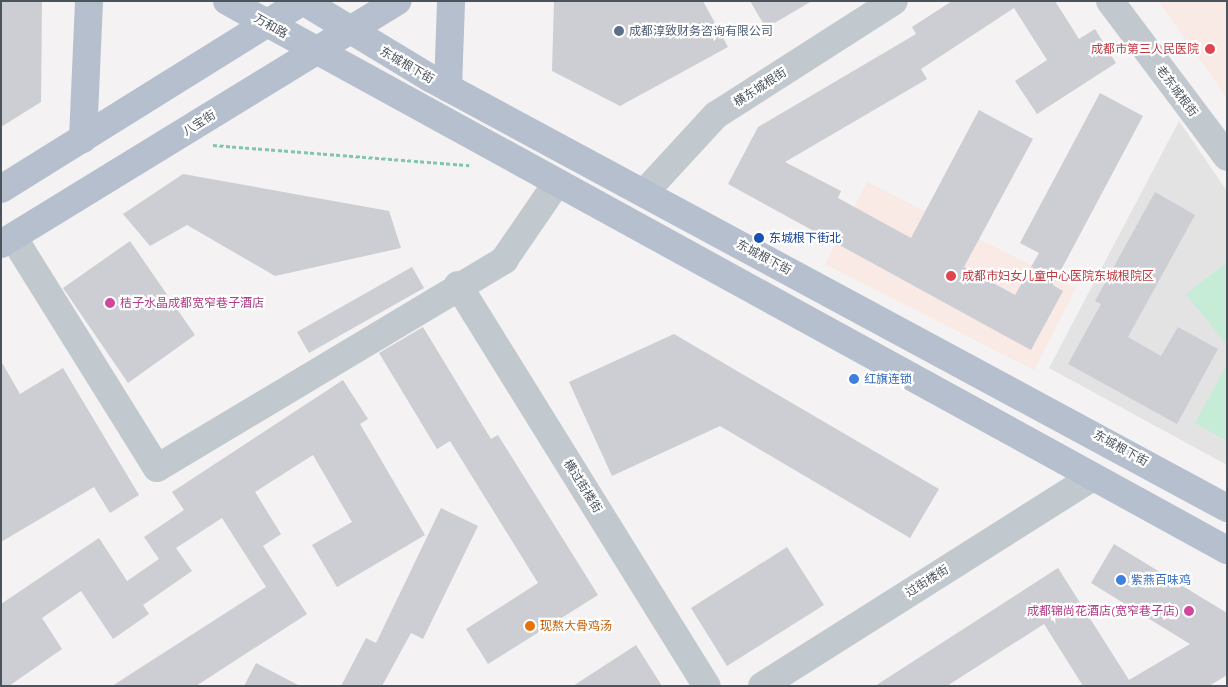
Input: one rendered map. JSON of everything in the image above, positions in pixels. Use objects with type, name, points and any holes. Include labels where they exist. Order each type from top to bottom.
[{"type":"main road","points":[[83,139],[89,1]]},
{"type":"main road","name":"万和路","points":[[227,1],[316,50]]},
{"type":"main road","points":[[1,189],[303,1]]},
{"type":"main road","name":"东城根下街","points":[[303,1],[448,88],[1227,508]]},
{"type":"main road","name":"八宝街","points":[[7,240],[347,29],[397,1]]},
{"type":"main road","points":[[448,88],[451,1]]},
{"type":"main road","points":[[316,50],[556,184],[1227,550]]},
{"type":"street","name":"横东城根街","points":[[644,193],[716,115],[894,1]]},
{"type":"street","name":"老东城根街","points":[[1110,1],[1227,157]]},
{"type":"street","points":[[7,240],[158,468],[458,285],[504,260],[556,184]]},
{"type":"street","name":"横过街楼街","points":[[458,285],[707,686]]},
{"type":"street","name":"过街楼街","points":[[762,686],[1092,477]]},
{"type":"path","points":[[210,144],[478,166]]},
{"type":"shaded area","name":"成都市第三人民医院","points":[[1158,1],[1227,1],[1227,98]]},
{"type":"shaded area","points":[[1179,121],[1227,191],[1227,465],[1049,368]]},
{"type":"shaded area","name":"成都市妇女儿童中心医院东城根院区","points":[[867,182],[1076,288],[1034,370],[825,264]]},
{"type":"green space","points":[[1227,262],[1227,345],[1186,294]]},
{"type":"green space","points":[[1227,364],[1227,441],[1195,423]]},
{"type":"building","points":[[1,1],[42,1],[41,102],[1,127]]},
{"type":"building","points":[[554,1],[703,1],[728,47],[620,106],[552,71]]},
{"type":"building","points":[[750,1],[812,1],[766,28]]},
{"type":"building","points":[[952,1],[1055,1],[1079,39],[1095,29],[1116,63],[1037,114],[1015,81],[1047,60],[1014,8],[921,69],[927,79],[785,162],[841,191],[838,198],[911,238],[979,110],[1033,139],[964,267],[1015,295],[1039,253],[1020,243],[1100,93],[1143,116],[1053,285],[1063,291],[1031,350],[728,184],[758,127],[916,34],[912,27]]},
{"type":"building","points":[[183,174],[389,211],[401,248],[275,276],[187,225],[150,246],[123,214]]},
{"type":"building","points":[[1155,192],[1195,215],[1128,337],[1161,356],[1178,327],[1218,349],[1177,424],[1068,364],[1101,304],[1095,301]]},
{"type":"building","points":[[130,241],[195,335],[128,383],[63,288]]},
{"type":"building","points":[[412,267],[424,288],[309,353],[297,332]]},
{"type":"building","points":[[423,327],[491,439],[498,435],[598,595],[488,664],[466,629],[538,583],[450,441],[437,449],[379,353]]},
{"type":"building","points":[[674,334],[939,489],[910,538],[720,426],[612,476],[569,382]]},
{"type":"building","points":[[1,361],[20,394],[63,368],[139,495],[110,513],[94,487],[1,542]]},
{"type":"building","points":[[343,380],[368,419],[360,424],[425,535],[337,587],[312,545],[352,522],[313,455],[255,492],[281,534],[263,546],[307,614],[196,686],[112,686],[266,587],[222,518],[176,548],[192,571],[143,605],[149,614],[113,639],[81,591],[42,618],[62,649],[9,686],[1,686],[1,604],[99,538],[127,581],[159,559],[144,537],[184,510],[172,492]]},
{"type":"building","points":[[441,508],[478,526],[423,639],[411,633],[382,686],[341,686],[366,638],[376,643]]},
{"type":"building","points":[[1114,544],[1227,613],[1227,675],[1209,686],[1083,686],[1044,624],[947,686],[875,686],[1058,568],[1129,680],[1190,644],[1091,583]]},
{"type":"building","points":[[787,547],[824,605],[727,666],[691,608]]},
{"type":"building","points":[[636,645],[662,686],[573,686]]},
{"type":"building","points":[[256,663],[300,686],[244,686]]},
{"type":"place","name":"成都淳致财务咨询有限公司","points":[[619,31]]},
{"type":"place","name":"成都市第三人民医院","points":[[1210,49]]},
{"type":"place","name":"东城根下街北","points":[[759,238]]},
{"type":"place","name":"成都市妇女儿童中心医院东城根院区","points":[[951,276]]},
{"type":"place","name":"桔子水晶成都宽窄巷子酒店","points":[[110,303]]},
{"type":"place","name":"红旗连锁","points":[[854,379]]},
{"type":"place","name":"紫燕百味鸡","points":[[1121,580]]},
{"type":"place","name":"成都锦尚花酒店(宽窄巷子店)","points":[[1189,611]]},
{"type":"place","name":"现熬大骨鸡汤","points":[[530,626]]}]
